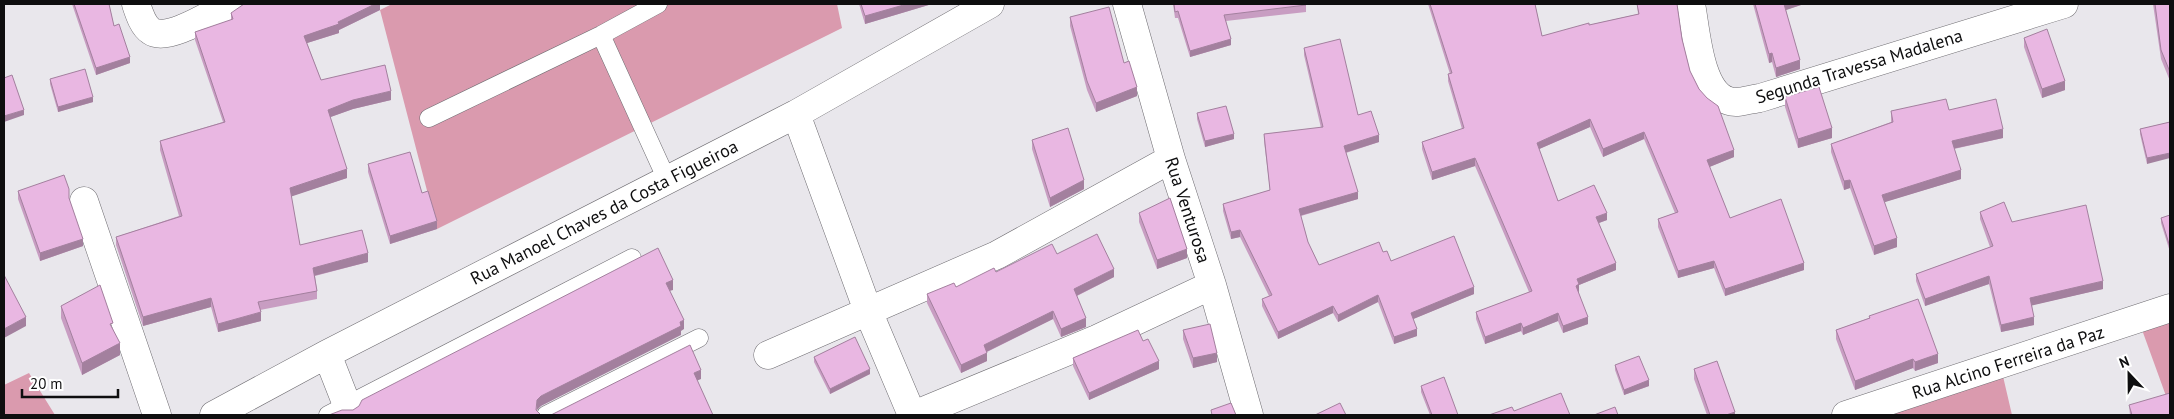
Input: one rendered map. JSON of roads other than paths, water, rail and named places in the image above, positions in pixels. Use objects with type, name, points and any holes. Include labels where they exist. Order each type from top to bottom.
[{"type":"street","points":[[136,4],[141,18],[150,31],[162,35],[175,32],[231,4]]},
{"type":"street","name":"Rua Manoel Chaves da Costa Figueiroa","points":[[214,415],[327,354],[796,114],[990,4]]},
{"type":"street","name":"Rua Venturosa","points":[[1127,4],[1171,159],[1212,285],[1249,415]]},
{"type":"street","name":"Segunda Travessa Madalena","points":[[1692,4],[1700,57],[1708,82],[1719,95],[1729,101],[1760,98],[2064,4]]},
{"type":"street","points":[[796,114],[868,311],[913,415],[1097,339],[1212,285]]},
{"type":"street","points":[[768,355],[997,255],[1171,159]]},
{"type":"street","points":[[84,201],[157,415]]},
{"type":"street","name":"Rua Alcino Ferreira da Paz","points":[[1846,415],[2170,308]]},
{"type":"street","points":[[327,354],[338,410]]},
{"type":"lane","points":[[429,118],[601,35],[658,4]]},
{"type":"lane","points":[[601,35],[667,180]]},
{"type":"lane","points":[[338,410],[632,258]]},
{"type":"lane","points":[[546,415],[699,338]]}]
